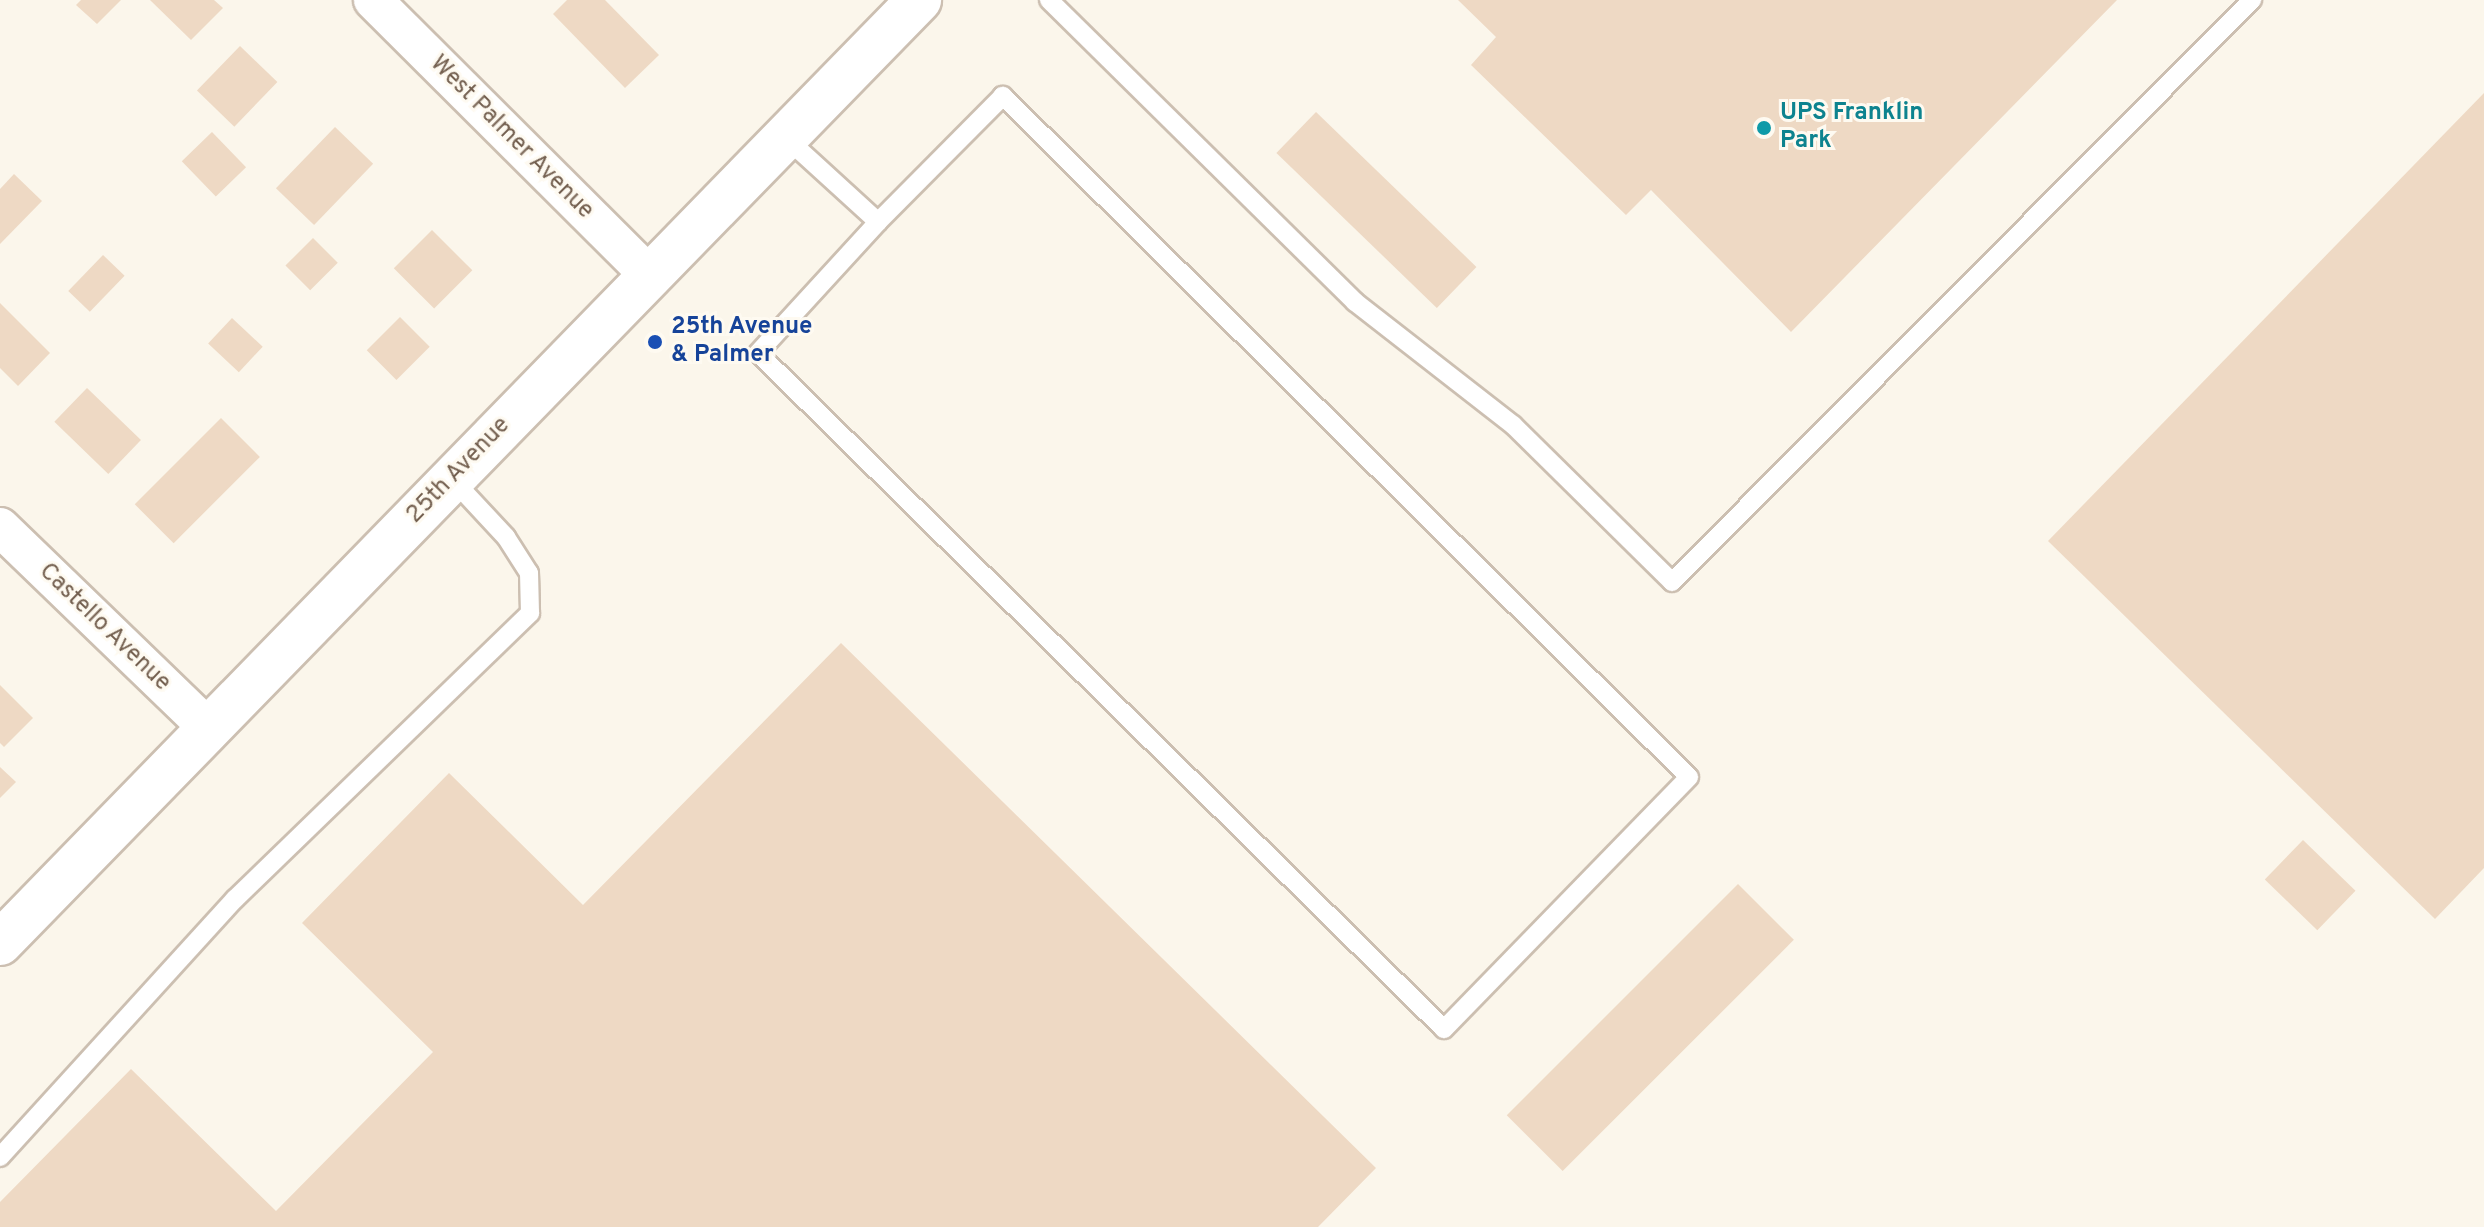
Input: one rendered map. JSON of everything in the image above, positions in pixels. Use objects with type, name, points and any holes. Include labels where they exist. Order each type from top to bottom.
[{"type":"main road","name":"25th Avenue","points":[[0,943],[919,0]]},
{"type":"street","name":"West Palmer Avenue","points":[[373,0],[650,276]]},
{"type":"street","name":"Castello Avenue","points":[[0,527],[209,729]]},
{"type":"lane","points":[[1049,0],[1355,302],[1513,425],[1672,582],[2252,0]]},
{"type":"lane","points":[[1003,96],[1689,777],[1444,1029],[758,353],[878,222],[1003,96]]},
{"type":"lane","points":[[785,137],[878,222]]},
{"type":"lane","points":[[0,1157],[235,899],[530,613],[529,573],[506,537],[452,479]]},
{"type":"building","points":[[81,0],[121,0],[97,24],[76,5]]},
{"type":"building","points":[[150,0],[214,0],[223,8],[191,40]]},
{"type":"building","points":[[567,0],[605,0],[659,55],[625,88],[553,14]]},
{"type":"building","name":"UPS Franklin Park","points":[[1458,0],[2117,0],[1791,332],[1651,190],[1626,215],[1471,65],[1496,37]]},
{"type":"building","points":[[240,46],[277,82],[234,127],[197,91]]},
{"type":"building","points":[[2484,93],[2484,868],[2435,919],[2048,541]]},
{"type":"building","points":[[1316,112],[1476,267],[1437,308],[1276,153]]},
{"type":"building","points":[[335,127],[373,164],[314,225],[276,188]]},
{"type":"building","points":[[212,132],[246,167],[216,196],[182,161]]},
{"type":"building","points":[[14,174],[42,201],[0,244],[0,189]]},
{"type":"building","points":[[432,230],[472,270],[434,308],[394,268]]},
{"type":"building","points":[[313,238],[338,263],[310,290],[285,266]]},
{"type":"building","points":[[103,255],[125,276],[90,312],[68,291]]},
{"type":"building","points":[[0,303],[50,353],[18,386],[0,368]]},
{"type":"building","points":[[400,317],[430,347],[396,380],[367,350]]},
{"type":"building","points":[[232,318],[263,347],[239,372],[208,344]]},
{"type":"building","points":[[87,388],[141,440],[108,474],[54,422]]},
{"type":"building","points":[[221,418],[260,457],[174,543],[135,504]]},
{"type":"building","points":[[841,643],[1376,1168],[1318,1227],[0,1227],[0,1202],[131,1069],[276,1211],[433,1052],[302,923],[449,773],[583,905]]},
{"type":"building","points":[[0,685],[33,718],[4,747],[0,743]]},
{"type":"building","points":[[0,767],[16,782],[0,798]]},
{"type":"building","points":[[2303,840],[2356,891],[2317,930],[2265,880]]},
{"type":"building","points":[[1738,884],[1794,940],[1563,1171],[1507,1115]]},
{"type":"place","name":"UPS Franklin Park","points":[[1764,128]]},
{"type":"place","name":"25th Avenue & Palmer","points":[[655,342]]}]
